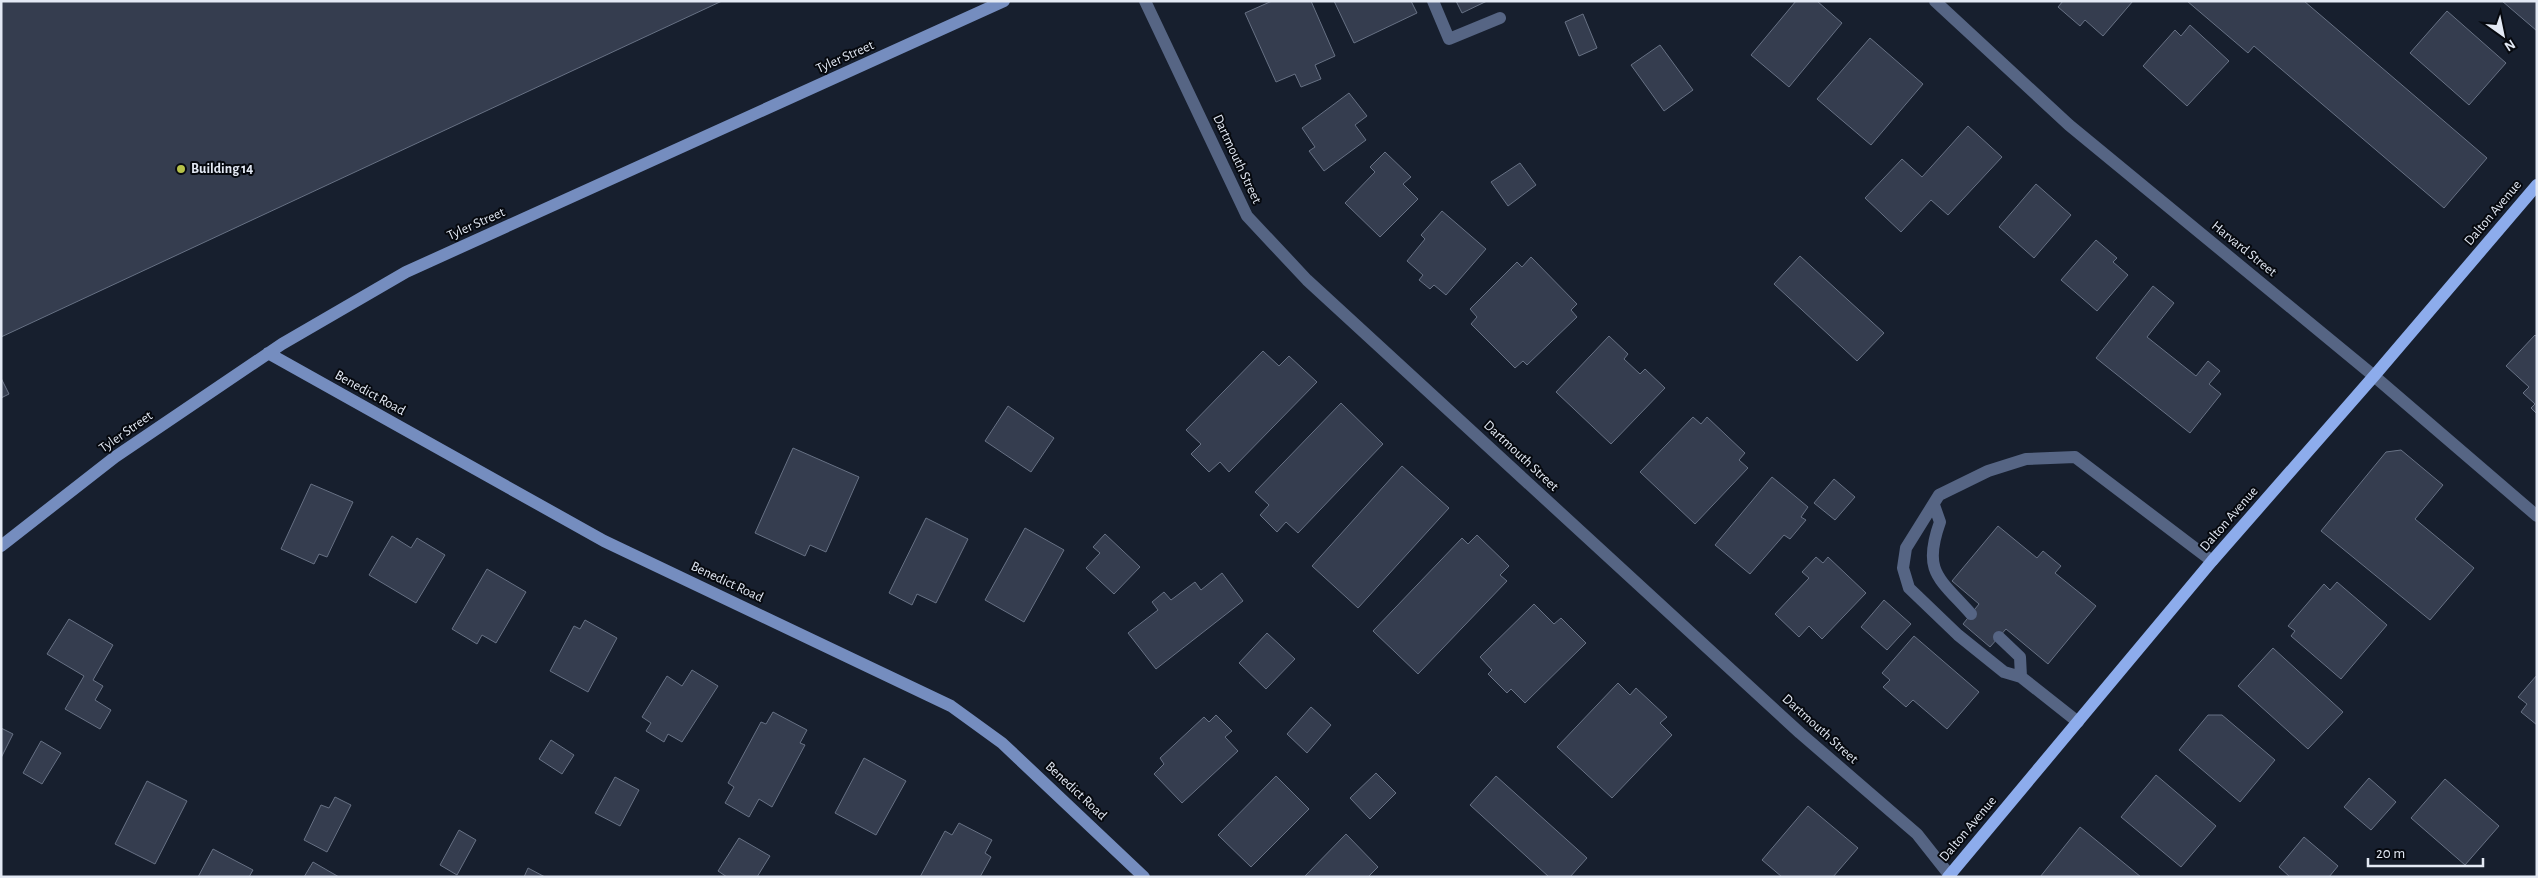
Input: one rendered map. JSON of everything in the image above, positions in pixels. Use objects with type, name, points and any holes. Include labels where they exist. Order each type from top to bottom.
[{"type":"main road","name":"Dalton Avenue","points":[[1949,876],[2212,561],[2374,376],[2537,185]]},
{"type":"street","name":"Tyler Street","points":[[1,546],[115,458],[268,354],[406,272],[1004,1]]},
{"type":"street","name":"Dartmouth Street","points":[[1145,1],[1247,216],[1307,280],[1800,733],[1917,834],[1949,876]]},
{"type":"street","points":[[1433,1],[1449,39],[1500,18]]},
{"type":"street","name":"Harvard Street","points":[[1935,1],[2069,125],[2374,376],[2537,516]]},
{"type":"street","name":"Benedict Road","points":[[268,354],[604,541],[952,706],[1002,743],[1144,877]]},
{"type":"street","points":[[2078,722],[2021,677],[2004,672],[1958,635],[1909,588],[1903,568],[1906,548],[1939,495],[1988,471],[2026,459],[2075,457],[2212,561]]},
{"type":"street","points":[[1934,505],[1940,522],[1932,546],[1935,575],[1971,614]]},
{"type":"street","points":[[1999,637],[2020,657],[2021,677]]},
{"type":"building","name":"Building 14","points":[[1,1],[722,1],[1,337]]},
{"type":"building","points":[[1272,1],[1311,1],[1335,56],[1315,65],[1321,79],[1301,87],[1295,74],[1276,82],[1245,13]]},
{"type":"building","points":[[1334,1],[1411,1],[1417,13],[1354,43]]},
{"type":"building","points":[[1456,1],[1487,1],[1462,13]]},
{"type":"building","points":[[1796,1],[1817,1],[1842,23],[1789,87],[1751,55]]},
{"type":"building","points":[[2063,1],[2133,1],[2103,36],[2085,20],[2080,26],[2058,7]]},
{"type":"building","points":[[2187,1],[2304,1],[2487,158],[2444,208],[2254,46],[2248,53]]},
{"type":"building","points":[[2502,1],[2537,1],[2537,31]]},
{"type":"building","points":[[2447,11],[2506,63],[2469,105],[2410,53]]},
{"type":"building","points":[[1583,14],[1597,48],[1579,56],[1565,22]]},
{"type":"building","points":[[2190,25],[2229,61],[2187,106],[2143,66],[2175,30],[2181,36]]},
{"type":"building","points":[[1870,38],[1923,84],[1871,145],[1817,99]]},
{"type":"building","points":[[1660,45],[1693,90],[1664,111],[1631,65]]},
{"type":"building","points":[[1349,93],[1367,116],[1355,125],[1366,140],[1324,171],[1309,151],[1315,147],[1302,128]]},
{"type":"building","points":[[1968,126],[2002,157],[1948,215],[1931,200],[1901,232],[1865,198],[1902,159],[1922,177]]},
{"type":"building","points":[[1385,152],[1411,177],[1403,184],[1418,199],[1380,237],[1345,203],[1375,172],[1370,167]]},
{"type":"building","points":[[1520,163],[1536,185],[1508,206],[1491,182]]},
{"type":"building","points":[[2036,184],[2071,215],[2034,258],[1999,227]]},
{"type":"building","points":[[1442,211],[1486,249],[1446,295],[1434,285],[1430,289],[1419,280],[1423,275],[1407,261],[1425,239],[1421,235]]},
{"type":"building","points":[[2096,240],[2117,258],[2113,262],[2128,275],[2097,311],[2061,280]]},
{"type":"building","points":[[1800,256],[1884,333],[1857,361],[1774,284]]},
{"type":"building","points":[[1531,257],[1577,304],[1571,310],[1577,317],[1527,365],[1523,361],[1515,368],[1471,324],[1477,317],[1470,309],[1517,262],[1522,267]]},
{"type":"building","points":[[2153,286],[2174,303],[2147,337],[2196,376],[2208,361],[2220,371],[2209,384],[2221,394],[2190,433],[2096,358]]},
{"type":"building","points":[[2535,335],[2537,337],[2537,414],[2531,408],[2535,404],[2523,393],[2529,387],[2506,366]]},
{"type":"building","points":[[1609,336],[1628,354],[1624,359],[1640,374],[1645,369],[1665,388],[1611,444],[1556,392]]},
{"type":"building","points":[[1263,351],[1279,366],[1289,356],[1317,382],[1229,472],[1220,462],[1209,472],[1191,454],[1201,444],[1186,430]]},
{"type":"building","points":[[1,378],[9,394],[1,398]]},
{"type":"building","points":[[1341,403],[1383,444],[1298,533],[1286,522],[1277,532],[1260,515],[1269,505],[1255,492]]},
{"type":"building","points":[[1008,406],[1054,438],[1031,472],[985,441]]},
{"type":"building","points":[[1693,417],[1701,424],[1707,417],[1745,453],[1739,460],[1748,468],[1695,524],[1640,472]]},
{"type":"building","points":[[793,448],[859,477],[826,552],[810,545],[805,556],[755,533]]},
{"type":"building","points":[[2401,450],[2443,485],[2415,519],[2474,568],[2430,620],[2321,531],[2386,452]]},
{"type":"building","points":[[1402,466],[1449,508],[1358,608],[1312,566]]},
{"type":"building","points":[[1772,477],[1808,507],[1801,517],[1806,520],[1790,539],[1784,535],[1750,574],[1715,545]]},
{"type":"building","points":[[1834,479],[1855,497],[1835,520],[1814,503]]},
{"type":"building","points":[[311,484],[353,502],[327,557],[319,554],[314,564],[281,549]]},
{"type":"building","points":[[926,518],[968,539],[936,603],[917,594],[912,605],[889,593]]},
{"type":"building","points":[[1998,526],[2037,558],[2043,551],[2061,566],[2055,573],[2096,606],[2048,664],[2006,629],[1990,647],[1963,624],[1979,604],[1952,581]]},
{"type":"building","points":[[1025,528],[1064,550],[1024,622],[985,600]]},
{"type":"building","points":[[1105,534],[1140,567],[1114,594],[1086,568],[1100,553],[1093,547]]},
{"type":"building","points":[[1477,535],[1509,566],[1500,575],[1507,581],[1418,674],[1373,631],[1462,538],[1468,544]]},
{"type":"building","points":[[392,536],[411,548],[417,538],[445,555],[416,603],[369,575]]},
{"type":"building","points":[[1816,557],[1823,563],[1828,557],[1866,593],[1822,639],[1809,626],[1799,637],[1775,614],[1809,578],[1802,572]]},
{"type":"building","points":[[487,569],[526,592],[496,643],[482,635],[477,644],[452,629]]},
{"type":"building","points":[[1222,573],[1243,601],[1156,669],[1128,633],[1158,610],[1152,602],[1164,592],[1171,600],[1195,582],[1201,590]]},
{"type":"building","points":[[2337,582],[2387,625],[2341,679],[2291,636],[2295,631],[2288,626],[2324,584],[2330,590]]},
{"type":"building","points":[[1884,600],[1911,624],[1887,650],[1861,627]]},
{"type":"building","points":[[1534,604],[1554,624],[1561,618],[1586,643],[1525,703],[1511,689],[1507,693],[1488,674],[1492,670],[1480,657]]},
{"type":"building","points":[[69,619],[113,645],[93,680],[103,686],[95,700],[111,710],[100,729],[65,709],[84,676],[47,654]]},
{"type":"building","points":[[585,620],[617,638],[588,692],[550,671],[574,626],[580,629]]},
{"type":"building","points":[[1267,633],[1295,659],[1266,689],[1239,663]]},
{"type":"building","points":[[1914,636],[1979,692],[1947,729],[1913,700],[1906,707],[1883,687],[1890,680],[1882,673]]},
{"type":"building","points":[[2273,648],[2343,712],[2308,749],[2238,686]]},
{"type":"building","points":[[692,670],[718,686],[682,742],[668,734],[664,742],[646,731],[651,723],[642,717],[667,676],[682,686]]},
{"type":"building","points":[[2537,675],[2537,725],[2521,712],[2527,704],[2518,697]]},
{"type":"building","points":[[1618,683],[1630,695],[1636,688],[1667,717],[1660,723],[1672,735],[1612,798],[1557,747]]},
{"type":"building","points":[[1311,707],[1331,725],[1307,753],[1287,734]]},
{"type":"building","points":[[773,712],[807,730],[800,743],[805,745],[772,807],[759,799],[749,817],[725,803],[734,787],[728,783],[761,722],[766,724]]},
{"type":"building","points":[[1216,715],[1232,731],[1225,737],[1238,751],[1182,803],[1154,774],[1164,764],[1160,758],[1204,717],[1209,722]]},
{"type":"building","points":[[2208,715],[2222,715],[2275,760],[2240,802],[2179,750]]},
{"type":"building","points":[[1,728],[13,734],[1,758]]},
{"type":"building","points":[[551,740],[574,755],[562,774],[539,759]]},
{"type":"building","points":[[41,741],[61,753],[42,784],[23,773]]},
{"type":"building","points":[[864,758],[906,781],[876,835],[835,813]]},
{"type":"building","points":[[1376,773],[1396,793],[1370,819],[1350,798]]},
{"type":"building","points":[[2156,775],[2216,826],[2181,867],[2121,817]]},
{"type":"building","points":[[1276,776],[1309,809],[1251,867],[1218,835]]},
{"type":"building","points":[[1496,776],[1587,858],[1570,877],[1549,877],[1470,805]]},
{"type":"building","points":[[615,777],[639,790],[620,826],[595,813]]},
{"type":"building","points":[[2369,778],[2396,802],[2371,830],[2344,807]]},
{"type":"building","points":[[2445,779],[2499,826],[2465,865],[2411,818]]},
{"type":"building","points":[[147,781],[187,801],[155,864],[115,844]]},
{"type":"building","points":[[335,797],[351,805],[327,852],[304,840],[321,805],[329,808]]},
{"type":"building","points":[[1808,806],[1858,848],[1833,877],[1782,877],[1762,860]]},
{"type":"building","points":[[959,823],[992,840],[985,853],[991,857],[980,877],[920,877],[945,831],[952,835]]},
{"type":"building","points":[[2080,827],[2141,877],[2040,877]]},
{"type":"building","points":[[459,830],[476,840],[457,875],[440,865]]},
{"type":"building","points":[[1346,834],[1378,867],[1368,877],[1304,877]]},
{"type":"building","points":[[2304,837],[2338,866],[2329,877],[2290,877],[2279,867]]},
{"type":"building","points":[[739,838],[770,856],[757,877],[727,877],[718,871]]},
{"type":"building","points":[[213,849],[253,870],[249,877],[198,877]]},
{"type":"building","points":[[313,862],[339,877],[304,877]]},
{"type":"building","points":[[528,868],[545,877],[524,877]]},
{"type":"place","name":"Building 14","points":[[181,169]]}]
